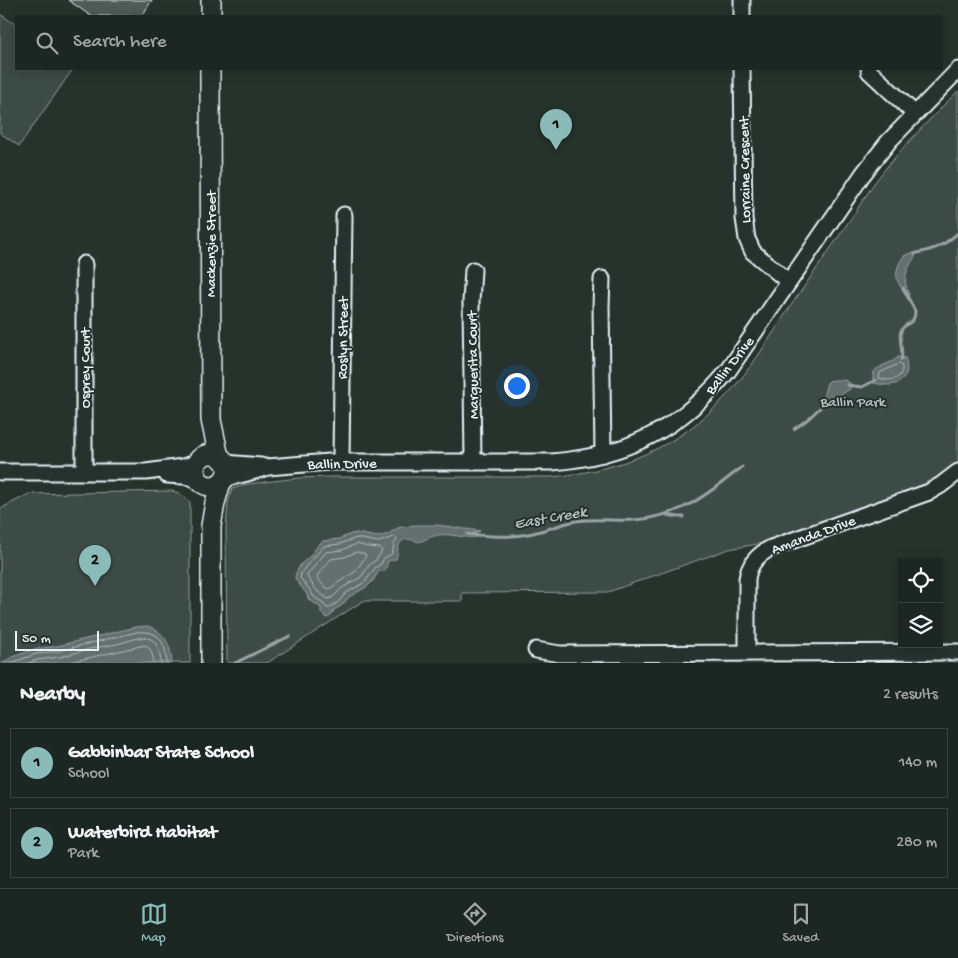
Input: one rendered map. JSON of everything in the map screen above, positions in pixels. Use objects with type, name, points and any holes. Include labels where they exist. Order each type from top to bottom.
[{"type":"main road","points":[[211,0],[211,15]]},
{"type":"main road","name":"Mackenzie Street","points":[[210,70],[211,420],[215,503],[211,526],[211,663]]},
{"type":"street","points":[[742,0],[742,15]]},
{"type":"street","name":"Lorraine Crescent","points":[[742,70],[744,218],[747,239],[753,252],[790,282]]},
{"type":"street","name":"Ballin Drive","points":[[0,472],[146,472],[183,476],[212,470],[312,462],[552,462],[603,454],[628,446],[660,431],[690,410],[728,372],[863,174],[889,142],[958,70]]},
{"type":"street","points":[[869,71],[915,114]]},
{"type":"street","name":"Roslyn Street","points":[[341,461],[344,215]]},
{"type":"street","name":"Osprey Court","points":[[84,264],[84,472]]},
{"type":"street","name":"Marguerita Court","points":[[473,270],[471,302],[473,461]]},
{"type":"street","points":[[602,279],[603,454]]},
{"type":"street","name":"Amanda Drive","points":[[747,652],[747,579],[752,563],[760,554],[771,548],[929,492],[956,476]]},
{"type":"street","points":[[536,650],[560,654],[747,652],[928,658],[958,652]]},
{"type":"green space","points":[[0,14],[15,24],[15,70],[72,70],[19,146],[0,133]]},
{"type":"green space","name":"Ballin Park","points":[[958,91],[958,463],[952,468],[926,486],[769,542],[729,549],[608,592],[462,593],[462,601],[363,601],[267,663],[227,663],[226,528],[228,502],[232,489],[247,484],[299,478],[552,477],[577,474],[625,462],[668,443],[689,430],[708,414],[735,386],[760,353],[875,182],[905,146]]},
{"type":"green space","points":[[172,491],[179,493],[190,502],[190,663],[0,663],[0,509],[29,494]]},
{"type":"water","points":[[917,253],[908,268],[906,278],[909,295],[900,286],[897,272],[900,261],[904,256]]},
{"type":"water","points":[[898,357],[905,358],[907,364],[904,378],[891,385],[873,383],[874,371]]},
{"type":"water","points":[[835,380],[849,382],[851,384],[850,389],[830,404],[823,406],[821,404],[827,383]]},
{"type":"water","points":[[415,525],[437,525],[480,531],[471,534],[478,537],[438,535],[419,542],[408,539],[403,540],[398,547],[396,559],[388,561],[385,571],[379,571],[368,586],[349,597],[327,618],[321,613],[319,606],[309,600],[295,579],[301,564],[323,541],[339,539],[356,533],[378,537],[398,528]]},
{"type":"water","points":[[148,626],[159,632],[166,640],[169,645],[172,663],[3,663],[12,657],[35,649]]},
{"type":"building","points":[[68,0],[152,0],[143,15],[90,15]]},
{"type":"waterway","name":"East Creek","points":[[915,254],[939,246],[958,233]]},
{"type":"waterway","name":"East Creek","points":[[901,360],[901,331],[915,316],[915,311],[903,288]]},
{"type":"waterway","name":"East Creek","points":[[847,385],[862,387],[876,380]]},
{"type":"waterway","name":"East Creek","points":[[794,429],[824,404]]},
{"type":"waterway","name":"East Creek","points":[[467,534],[513,536],[534,533],[576,521],[650,518],[692,503],[717,487],[742,467]]},
{"type":"waterway","points":[[667,515],[684,517]]},
{"type":"waterway","name":"East Creek","points":[[235,663],[290,636]]},
{"type":"place","name":"Gabbinbar State School","points":[[556,150]]},
{"type":"place","name":"Waterbird Habitat","points":[[95,586]]}]
